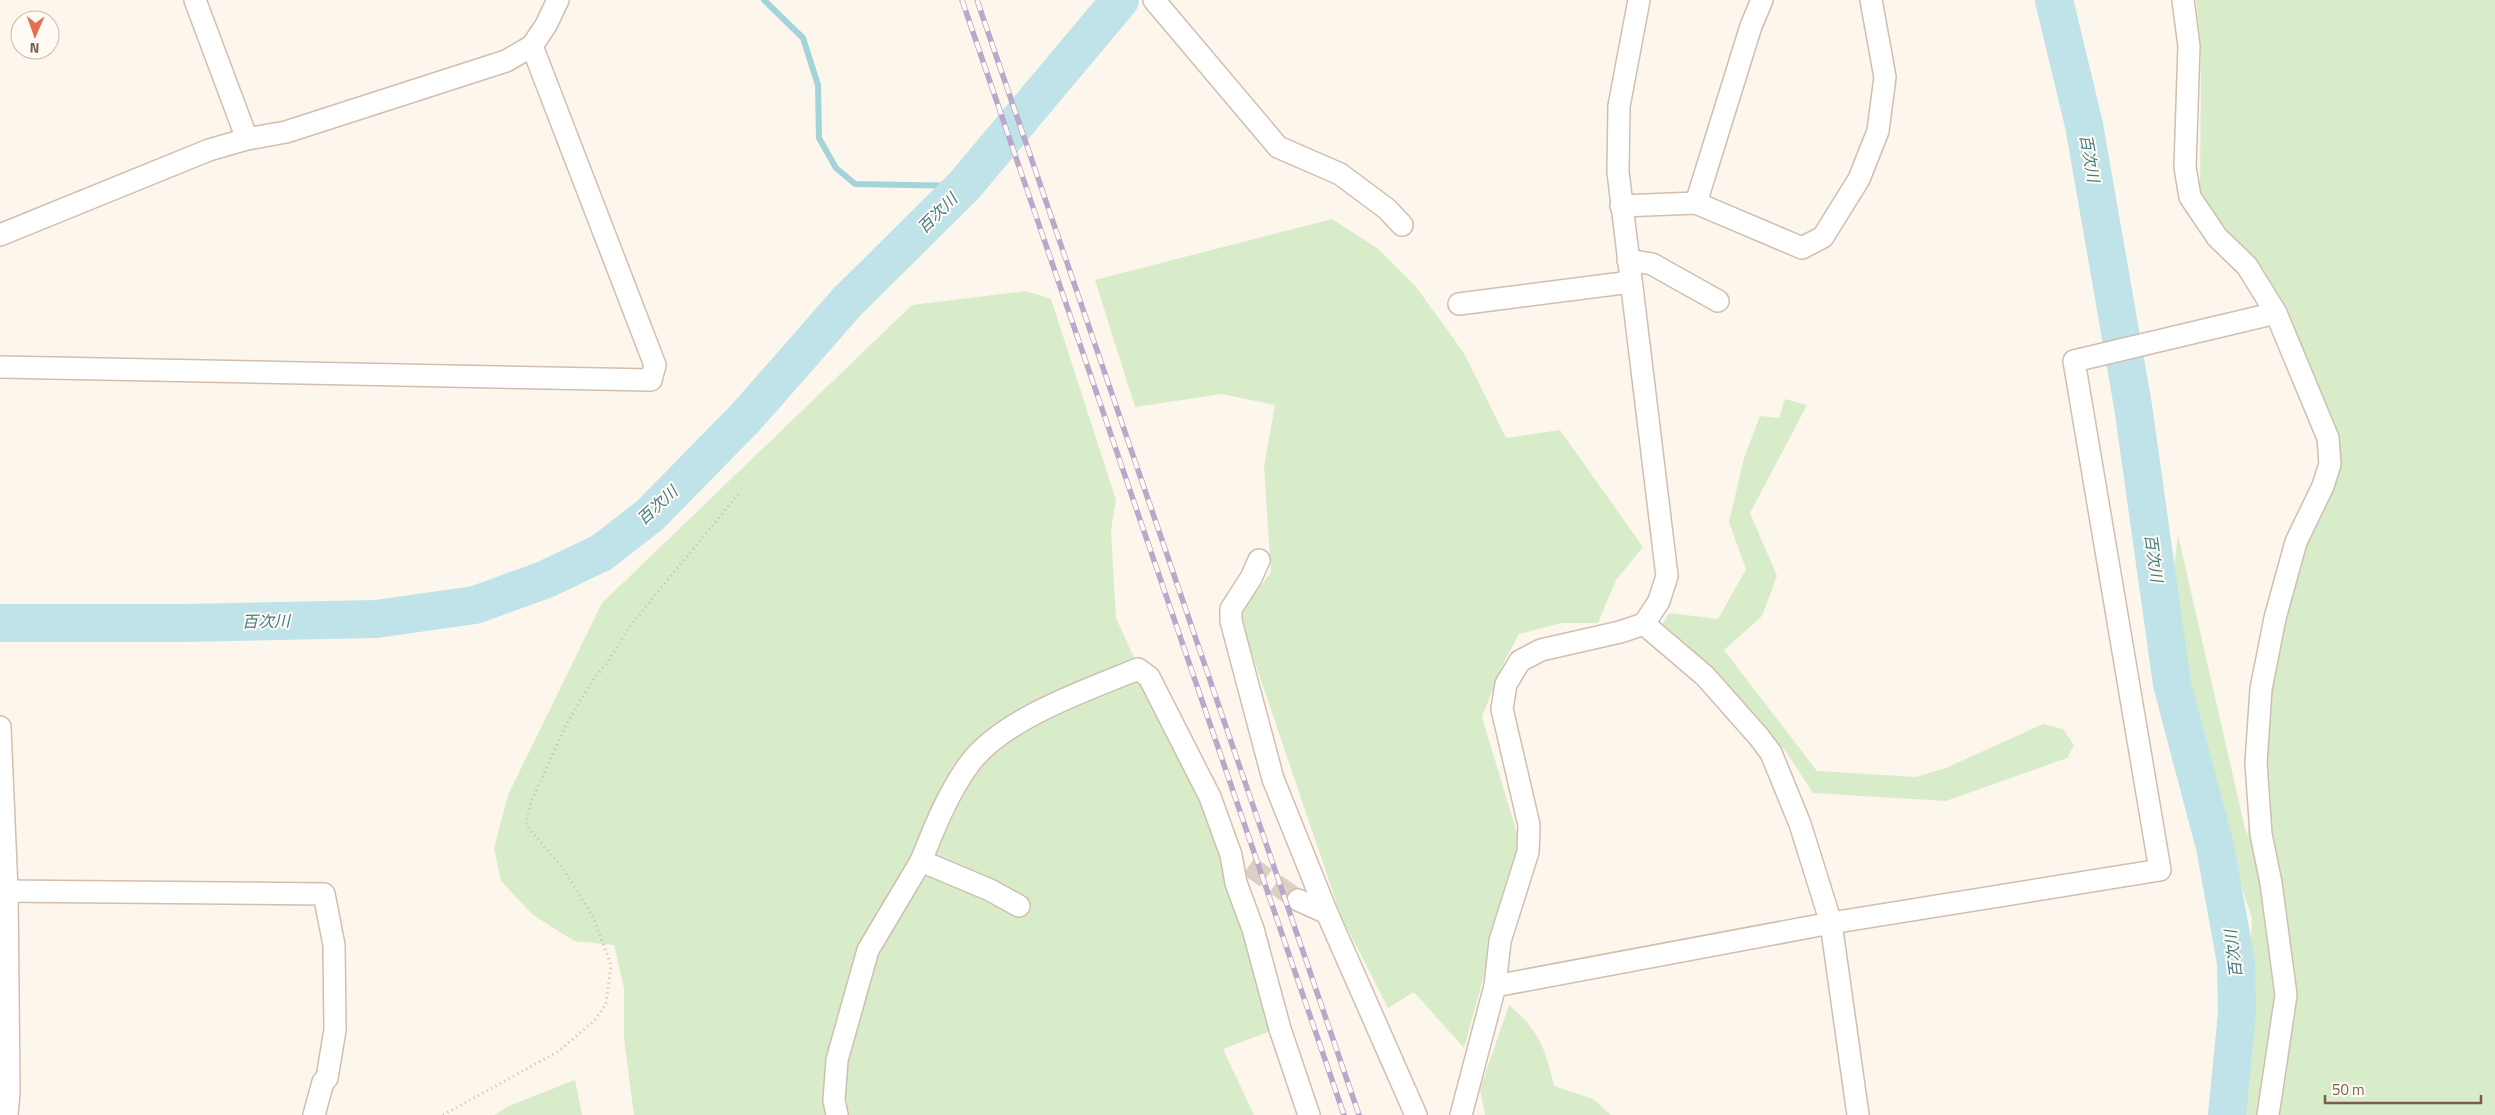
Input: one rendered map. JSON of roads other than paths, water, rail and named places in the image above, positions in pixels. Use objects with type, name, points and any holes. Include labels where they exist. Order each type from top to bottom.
[{"type":"street","points":[[194,0],[247,139]]},
{"type":"street","points":[[0,235],[209,150],[247,139],[286,132],[506,61],[532,46],[546,25],[558,0]]},
{"type":"street","points":[[1155,0],[1278,147],[1340,174],[1387,209],[1402,225]]},
{"type":"street","points":[[1461,1115],[1495,986],[1500,941],[1528,852],[1529,843],[1529,825],[1502,710],[1506,684],[1520,662],[1541,650],[1620,632],[1644,624],[1659,601],[1667,576],[1618,172],[1619,106],[1639,0]]},
{"type":"street","points":[[1696,203],[1751,26],[1762,0]]},
{"type":"street","points":[[1621,206],[1696,203],[1802,248],[1822,238],[1859,179],[1878,131],[1885,76],[1871,0]]},
{"type":"street","points":[[2183,0],[2189,46],[2185,167],[2190,196],[2217,237],[2247,266],[2276,313],[2328,438],[2330,464],[2323,486],[2296,542],[2275,618],[2261,690],[2256,762],[2261,834],[2271,884],[2286,995],[2268,1115]]},
{"type":"street","points":[[0,367],[651,380],[656,365],[532,46]]},
{"type":"street","points":[[1628,260],[1652,264],[1718,301]]},
{"type":"street","points":[[1459,304],[1631,282]]},
{"type":"street","points":[[1495,986],[1831,923],[2160,870],[2074,361],[2276,313]]},
{"type":"street","points":[[1259,560],[1230,609],[1231,621],[1273,779],[1327,913],[1416,1115]]},
{"type":"street","points":[[1644,624],[1705,676],[1760,737],[1771,753],[1800,824],[1831,923],[1858,1115]]},
{"type":"street","points":[[836,1115],[834,1100],[837,1060],[868,950],[921,861],[944,803],[971,761],[999,736],[1034,713],[1138,669],[1149,677],[1210,797],[1231,855],[1236,883],[1252,929],[1280,1029],[1309,1115]]},
{"type":"street","points":[[0,726],[9,1092],[7,1115]]},
{"type":"street","points":[[1231,855],[1249,866]]},
{"type":"street","points":[[921,861],[990,890],[1019,906]]},
{"type":"street","points":[[4,891],[324,894],[334,945],[335,1030],[327,1078],[323,1082],[314,1115]]},
{"type":"street","points":[[1298,900],[1327,913]]},
{"type":"waterway","points":[[764,0],[803,38],[818,85],[819,138],[836,168],[855,184],[964,186]]},
{"type":"waterway","name":"百次川","points":[[0,623],[187,623],[376,619],[475,605],[544,580],[601,553],[650,515],[747,416],[847,302],[964,186],[1120,0]]},
{"type":"waterway","name":"百次川","points":[[2054,0],[2084,125],[2133,406],[2172,684],[2215,847],[2236,962],[2237,1013],[2227,1115]]},
{"type":"tunnel","points":[[1249,866],[1298,900]]},
{"type":"railway","points":[[962,0],[1344,1115]]},
{"type":"railway","points":[[977,0],[1359,1115]]}]
